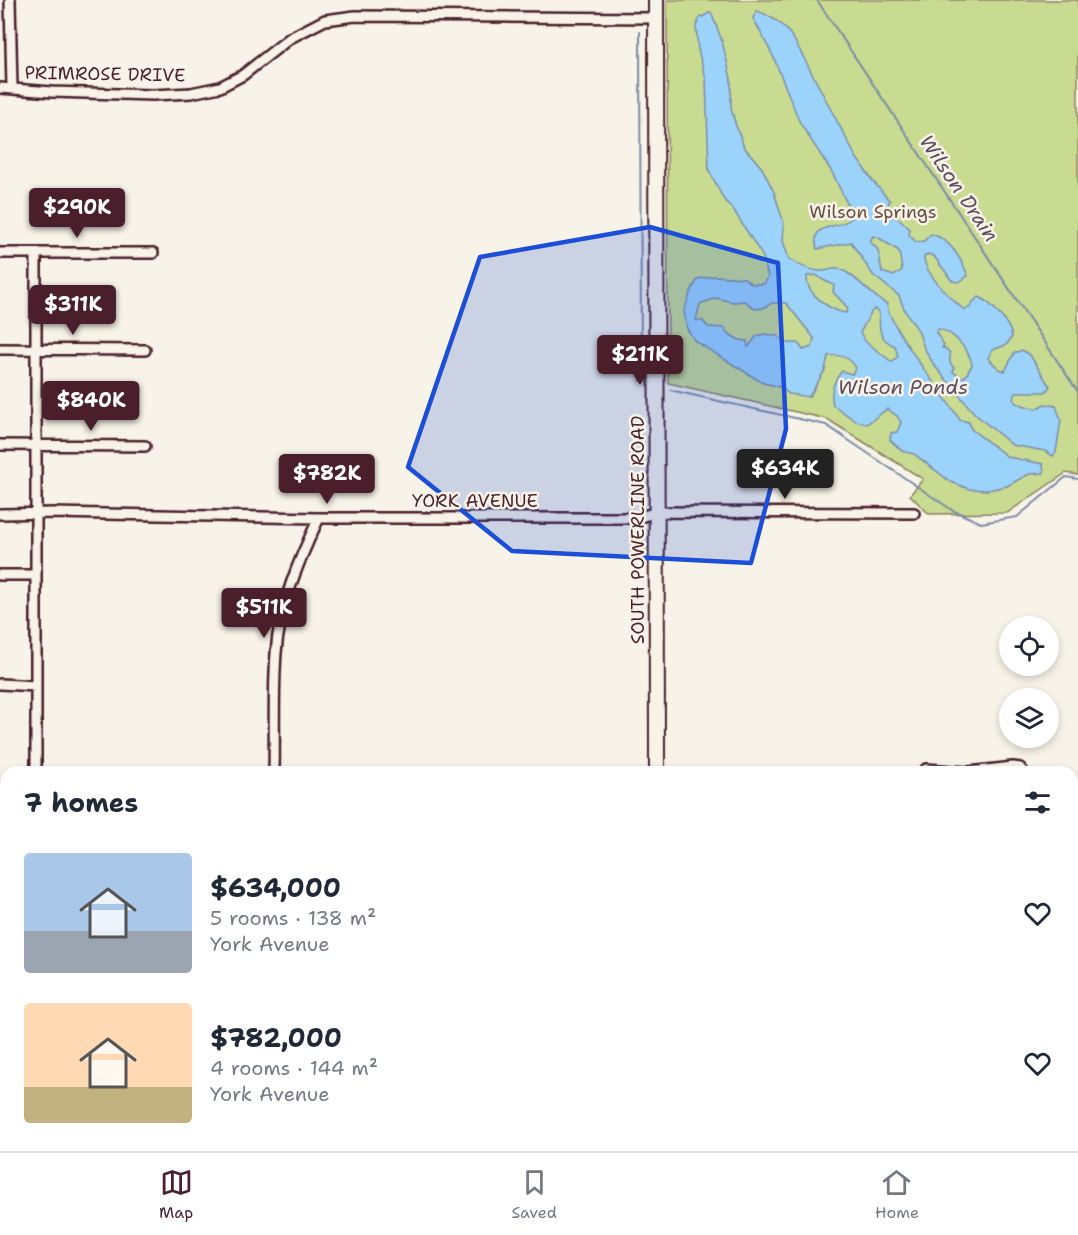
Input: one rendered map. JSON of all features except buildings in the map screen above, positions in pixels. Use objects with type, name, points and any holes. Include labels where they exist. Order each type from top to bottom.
[{"type":"street","points":[[10,0],[12,88]]},
{"type":"street","name":"SOUTH POWERLINE ROAD","points":[[656,0],[657,766]]},
{"type":"street","name":"PRIMROSE DRIVE","points":[[0,88],[153,95],[191,93],[220,87],[243,75],[290,38],[325,20],[355,16],[656,18]]},
{"type":"street","points":[[0,253],[153,253]]},
{"type":"street","points":[[36,253],[36,766]]},
{"type":"street","points":[[0,349],[145,350]]},
{"type":"street","points":[[0,445],[145,446]]},
{"type":"street","name":"YORK AVENUE","points":[[0,514],[319,518],[637,518],[657,512],[914,513]]},
{"type":"street","points":[[274,766],[276,652],[280,629],[299,560],[319,518]]},
{"type":"street","points":[[0,575],[36,575]]},
{"type":"street","points":[[0,684],[36,686]]},
{"type":"highlighted area","points":[[650,227],[778,263],[786,429],[751,563],[512,551],[408,467],[480,257]]},
{"type":"green space","name":"Wilson Springs","points":[[667,0],[1078,0],[1078,475],[1066,473],[1007,513],[929,514],[910,495],[923,479],[827,419],[668,383]]},
{"type":"water","name":"Wilson Ponds","points":[[757,11],[775,20],[796,43],[856,157],[890,201],[883,214],[898,218],[910,229],[909,235],[916,242],[924,241],[931,234],[944,240],[958,256],[968,276],[959,282],[952,281],[934,256],[928,254],[924,257],[925,264],[940,286],[964,310],[971,307],[979,297],[989,303],[1004,320],[1012,337],[1006,345],[992,350],[988,358],[999,369],[1005,371],[1014,353],[1022,350],[1030,355],[1050,387],[1045,392],[1017,392],[1013,398],[1016,403],[1036,409],[1044,404],[1056,406],[1061,420],[1056,452],[1053,456],[1045,451],[1012,445],[975,414],[934,365],[899,296],[873,275],[851,242],[817,249],[817,234],[821,230],[846,222],[852,218],[852,214],[832,172],[800,123],[773,56],[753,18]],"holes":[[[873,236],[899,251],[902,270],[894,276],[882,272],[878,250],[870,241]],[[938,329],[960,342],[968,354],[972,365],[965,377],[953,372],[950,353],[942,348],[944,345],[936,333]]]},
{"type":"water","name":"Wilson Ponds","points":[[711,12],[722,41],[731,79],[731,108],[736,126],[744,147],[762,168],[774,192],[784,224],[783,241],[789,259],[803,267],[815,270],[842,270],[887,304],[907,344],[960,420],[969,422],[971,429],[1008,457],[1043,464],[1044,473],[1029,474],[1007,486],[988,490],[969,489],[951,482],[914,454],[902,451],[890,440],[891,433],[897,432],[901,422],[887,409],[867,424],[856,421],[833,405],[832,391],[836,379],[842,371],[852,374],[856,368],[847,359],[836,355],[828,356],[825,370],[809,397],[789,394],[780,387],[763,383],[695,341],[687,329],[684,311],[698,279],[715,276],[744,278],[752,284],[764,284],[768,277],[763,257],[733,209],[724,200],[709,170],[706,79],[698,50],[696,26],[700,18]],"holes":[[[816,275],[834,285],[833,292],[848,308],[846,313],[833,309],[814,295],[807,282],[807,276]],[[716,298],[733,302],[744,301],[756,309],[772,303],[786,303],[814,338],[812,347],[803,350],[798,343],[787,343],[777,336],[765,334],[757,336],[748,347],[747,341],[739,340],[726,332],[725,328],[708,327],[703,321],[696,320],[700,304]],[[874,309],[879,312],[882,336],[895,346],[898,356],[892,362],[865,341],[860,332]]]},
{"type":"waterway","name":"Wilson Drain","points":[[817,0],[1078,392]]},
{"type":"waterway","points":[[640,32],[641,381]]},
{"type":"waterway","points":[[670,390],[826,425],[952,510],[981,523],[1017,517],[1066,477],[1078,479]]}]
